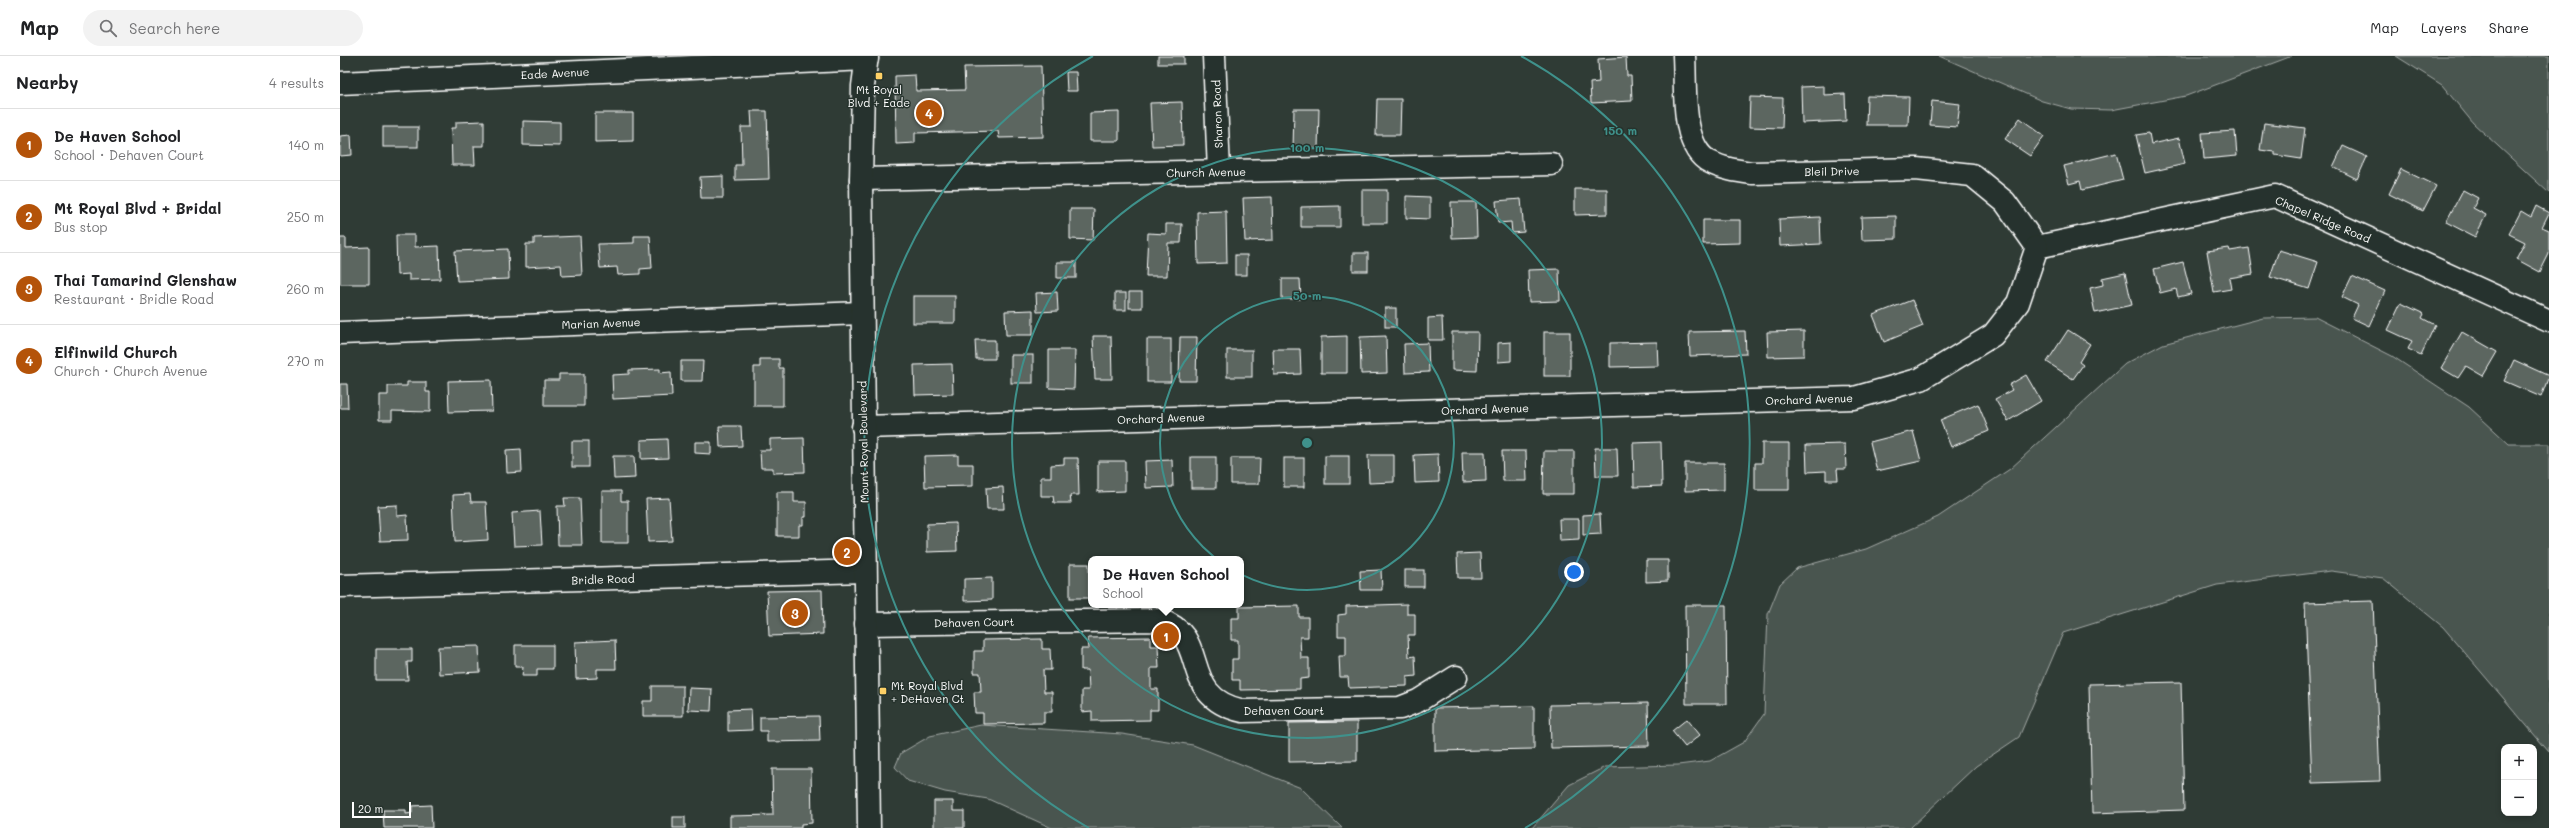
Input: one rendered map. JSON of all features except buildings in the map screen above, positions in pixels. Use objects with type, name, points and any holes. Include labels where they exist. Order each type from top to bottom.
[{"type":"street","name":"Sharon Road","points":[[1214,56],[1219,171]]},
{"type":"street","name":"Bleil Drive","points":[[1684,56],[1688,126],[1694,148],[1709,162],[1729,170],[1752,173],[1916,169],[1972,175],[2005,202],[2037,247]]},
{"type":"street","name":"Eade Avenue","points":[[340,84],[867,57]]},
{"type":"street","name":"Mount Royal Boulevard","points":[[867,57],[863,93],[861,179],[869,828]]},
{"type":"street","name":"Church Avenue","points":[[861,179],[1551,164]]},
{"type":"street","name":"Chapel Ridge Road","points":[[2037,247],[2275,196],[2549,321]]},
{"type":"street","name":"Orchard Avenue","points":[[863,427],[1854,398],[1921,379],[1993,335],[2018,303],[2037,247]]},
{"type":"street","name":"Marian Avenue","points":[[340,333],[862,313]]},
{"type":"street","name":"Bridle Road","points":[[340,586],[865,572]]},
{"type":"street","name":"Dehaven Court","points":[[866,624],[1159,620],[1179,629],[1186,638],[1200,680],[1214,699],[1231,708],[1243,711],[1400,708],[1418,701],[1456,677]]},
{"type":"shaded area","points":[[1939,56],[2292,56],[2186,96],[2111,110],[2071,109],[2042,101]]},
{"type":"shaded area","points":[[2396,56],[2549,56],[2549,193],[2473,123],[2442,85]]},
{"type":"shaded area","points":[[2315,317],[2392,356],[2469,407],[2509,444],[2549,444],[2549,752],[2443,627],[2383,578],[2331,571],[2217,585],[2063,633],[2019,737],[1976,766],[1910,828],[1532,828],[1569,785],[1605,767],[1678,765],[1710,761],[1744,742],[1764,714],[1768,614],[1780,584],[1797,568],[1866,549],[1938,517],[2010,469],[2125,364],[2163,344],[2263,318]]},
{"type":"shaded area","points":[[981,725],[1122,734],[1193,745],[1301,788],[1342,828],[1052,828],[988,799],[945,792],[908,781],[895,767],[901,753],[930,736]]},
{"type":"place","name":"Mt Royal Blvd + Eade","points":[[879,76]]},
{"type":"place","name":"Elfinwild Church","points":[[929,113]]},
{"type":"place","name":"Mt Royal Blvd + Bridal","points":[[847,552]]},
{"type":"place","name":"Thai Tamarind Glenshaw","points":[[795,613]]},
{"type":"place","name":"De Haven School","points":[[1166,636]]},
{"type":"place","name":"Mt Royal Blvd + DeHaven Ct","points":[[883,691]]}]
